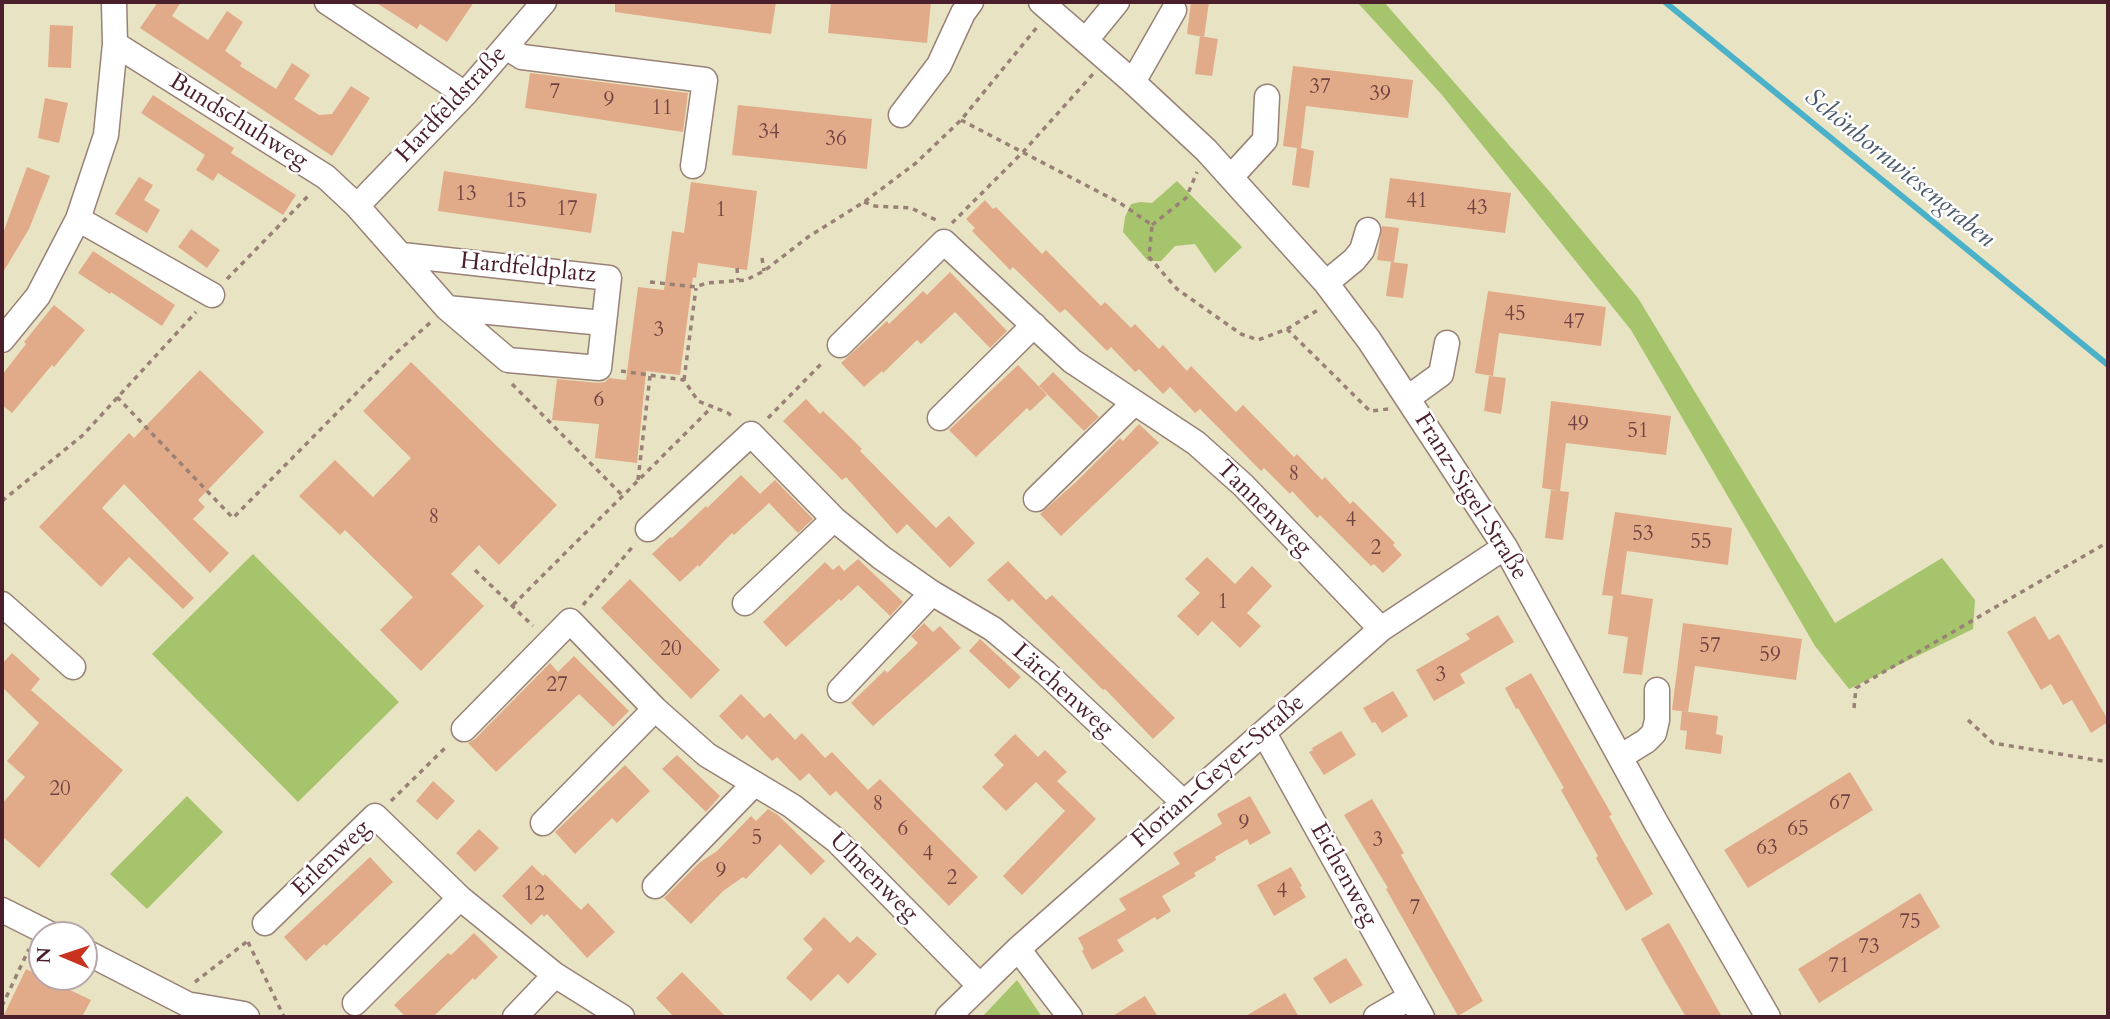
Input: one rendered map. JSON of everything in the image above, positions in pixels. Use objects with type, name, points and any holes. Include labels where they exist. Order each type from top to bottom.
[{"type":"street","points":[[2,340],[38,296],[78,219],[106,135],[115,44],[114,2]]},
{"type":"street","points":[[327,2],[465,94]]},
{"type":"street","name":"Hardfeldstraße","points":[[357,206],[465,94],[544,2]]},
{"type":"street","points":[[901,115],[939,65],[963,13],[971,2]]},
{"type":"street","points":[[1086,40],[1117,2]]},
{"type":"street","name":"Franz-Sigel-Straße","points":[[1046,6],[1206,150],[1326,282],[1369,340],[1401,403],[1505,547],[1620,757],[1768,1017]]},
{"type":"street","points":[[1133,82],[1174,10]]},
{"type":"street","name":"Bundschuhweg","points":[[115,44],[326,177],[357,206]]},
{"type":"street","points":[[506,47],[522,57],[705,80],[693,166]]},
{"type":"street","points":[[1231,177],[1265,140],[1267,97]]},
{"type":"street","name":"Hardfeldplatz","points":[[357,206],[447,308],[508,360]]},
{"type":"street","points":[[78,219],[212,295]]},
{"type":"street","points":[[1326,282],[1354,260],[1362,250],[1368,230]]},
{"type":"street","points":[[840,345],[948,232]]},
{"type":"street","name":"Tannenweg","points":[[948,232],[1072,362],[1196,443],[1243,485],[1381,629]]},
{"type":"street","name":"Hardfeldplatz","points":[[402,255],[609,278],[598,368]]},
{"type":"street","name":"Hardfeldplatz","points":[[447,308],[603,323]]},
{"type":"street","points":[[940,418],[1034,325]]},
{"type":"street","points":[[1401,403],[1441,374],[1447,342]]},
{"type":"street","points":[[508,360],[598,368]]},
{"type":"street","points":[[1036,499],[1134,402]]},
{"type":"street","points":[[648,529],[751,434]]},
{"type":"street","name":"Lärchenweg","points":[[751,434],[834,519],[882,558],[932,593],[993,629],[1046,673],[1182,802]]},
{"type":"street","points":[[746,603],[834,519]]},
{"type":"street","name":"Florian-Geyer-Straße","points":[[948,1017],[1018,949],[1182,802],[1381,629],[1505,547]]},
{"type":"street","points":[[840,690],[932,593]]},
{"type":"street","points":[[2,604],[73,667]]},
{"type":"street","points":[[464,729],[570,621]]},
{"type":"street","name":"Ulmenweg","points":[[570,621],[655,709],[707,754],[792,806],[837,841],[980,986]]},
{"type":"street","points":[[1620,757],[1654,733],[1657,690]]},
{"type":"street","points":[[543,823],[655,709]]},
{"type":"street","name":"Eichenweg","points":[[1264,733],[1416,1007]]},
{"type":"street","points":[[654,886],[754,784]]},
{"type":"street","name":"Erlenweg","points":[[265,923],[375,816],[460,898],[555,975],[622,1017]]},
{"type":"street","points":[[355,1003],[460,898]]},
{"type":"street","points":[[2,910],[28,923]]},
{"type":"street","points":[[1018,949],[1070,1017]]},
{"type":"street","points":[[98,958],[189,1006],[244,1014],[247,1017]]},
{"type":"street","points":[[515,1017],[555,975]]},
{"type":"street","points":[[1376,1017],[1416,1007]]},
{"type":"path","points":[[650,282],[696,287],[706,283],[746,280],[764,271],[808,237],[864,202],[916,163],[961,120],[1046,6]]},
{"type":"path","points":[[864,202],[875,206],[911,208],[932,219],[948,232],[1106,59]]},
{"type":"path","points":[[961,120],[1120,203],[1152,225]]},
{"type":"path","points":[[1206,150],[1186,198],[1152,225],[1149,257],[1177,289],[1241,334],[1258,340],[1286,329],[1320,309]]},
{"type":"path","points":[[2,501],[83,435],[326,177]]},
{"type":"path","points":[[762,258],[764,271]]},
{"type":"path","points":[[737,268],[738,280]]},
{"type":"path","points":[[696,287],[684,380],[698,401],[728,413],[751,434],[840,345]]},
{"type":"path","points":[[117,397],[233,518],[397,352],[447,308]]},
{"type":"path","points":[[1286,329],[1370,411],[1401,403]]},
{"type":"path","points":[[508,360],[510,383],[624,497]]},
{"type":"path","points":[[598,368],[684,380]]},
{"type":"path","points":[[638,482],[650,375]]},
{"type":"path","points":[[513,605],[712,407]]},
{"type":"path","points":[[570,621],[648,529]]},
{"type":"path","points":[[1854,708],[1856,688],[2108,542]]},
{"type":"path","points":[[475,570],[534,627]]},
{"type":"path","points":[[1968,720],[1993,743],[2108,762]]},
{"type":"path","points":[[375,816],[464,729]]},
{"type":"path","points":[[189,1006],[265,923]]},
{"type":"path","points":[[248,942],[284,1017]]},
{"type":"path","points":[[2,1006],[28,961]]},
{"type":"green space","points":[[1357,2],[1384,2],[1550,192],[1638,298],[1835,623],[1942,558],[1975,600],[1973,629],[1849,689],[1815,646],[1631,330],[1442,95]]},
{"type":"green space","points":[[1177,181],[1242,247],[1215,273],[1195,244],[1175,246],[1161,261],[1148,261],[1123,232],[1125,217],[1131,204],[1152,203]]},
{"type":"green space","points":[[253,554],[399,702],[298,802],[152,654]]},
{"type":"green space","points":[[187,796],[223,832],[147,909],[110,874]]},
{"type":"green space","points":[[1017,980],[1042,1017],[982,1017]]},
{"type":"building","points":[[158,2],[181,2],[172,16],[208,40],[227,11],[243,22],[225,51],[242,63],[240,66],[276,89],[292,63],[310,75],[294,99],[319,115],[332,114],[351,86],[370,98],[332,156],[140,28]]},
{"type":"building","points":[[375,2],[474,2],[447,42],[420,24],[417,29]]},
{"type":"building","points":[[615,2],[776,2],[771,34],[615,12]]},
{"type":"building","points":[[831,2],[931,2],[927,43],[828,33]]},
{"type":"building","points":[[1191,2],[1209,2],[1204,37],[1187,34]]},
{"type":"building","points":[[50,25],[73,26],[71,68],[48,67]]},
{"type":"building","points":[[1200,36],[1218,39],[1212,76],[1195,74]]},
{"type":"building","points":[[1293,66],[1413,80],[1408,118],[1306,106],[1301,148],[1314,151],[1309,188],[1292,185],[1297,148],[1283,146]]},
{"type":"building","points":[[530,73],[688,93],[683,132],[525,108]]},
{"type":"building","points":[[153,95],[234,148],[231,153],[296,195],[283,215],[218,173],[213,181],[196,170],[205,155],[141,113]]},
{"type":"building","points":[[45,98],[68,103],[59,143],[38,138]]},
{"type":"building","points":[[738,105],[872,119],[867,169],[732,155]]},
{"type":"building","points":[[27,167],[50,176],[29,229],[2,274],[2,236]]},
{"type":"building","points":[[444,171],[597,194],[591,233],[438,211]]},
{"type":"building","points":[[139,177],[153,185],[144,200],[160,210],[147,233],[115,214]]},
{"type":"building","points":[[1390,178],[1511,193],[1505,233],[1385,218]]},
{"type":"building","points":[[691,182],[757,191],[747,270],[698,263],[696,278],[693,277],[680,375],[646,371],[637,463],[595,458],[599,424],[552,420],[557,379],[598,383],[609,378],[626,380],[638,287],[664,290],[672,231],[684,233]]},
{"type":"building","points":[[985,200],[993,209],[996,207],[1042,254],[1046,250],[1101,306],[1105,302],[1131,328],[1135,324],[1159,349],[1163,345],[1187,371],[1191,366],[1236,412],[1243,405],[1294,457],[1297,454],[1322,480],[1325,477],[1350,504],[1353,501],[1395,543],[1393,545],[1402,555],[1383,573],[1374,564],[1371,566],[1320,515],[1317,518],[1292,491],[1290,494],[1264,468],[1261,471],[1200,409],[1195,413],[1170,387],[1163,394],[1139,369],[1135,372],[1111,347],[1107,351],[1065,309],[1060,313],[1013,267],[1010,270],[972,231],[975,228],[966,219]]},
{"type":"building","points":[[1382,226],[1399,228],[1394,262],[1377,260]]},
{"type":"building","points":[[191,229],[220,250],[207,268],[178,247]]},
{"type":"building","points":[[93,251],[175,305],[162,326],[78,273]]},
{"type":"building","points":[[1391,262],[1408,264],[1403,298],[1386,296]]},
{"type":"building","points":[[950,272],[1007,331],[990,348],[955,312],[921,344],[917,340],[883,373],[882,371],[864,387],[841,363],[887,321],[889,324],[923,291],[927,295]]},
{"type":"building","points":[[1488,291],[1606,307],[1601,346],[1499,333],[1493,376],[1475,373]]},
{"type":"building","points":[[54,305],[85,330],[12,413],[2,405],[2,375]]},
{"type":"building","points":[[411,362],[557,505],[499,565],[479,545],[451,574],[484,606],[421,671],[380,630],[413,597],[345,530],[340,535],[299,496],[335,460],[373,497],[411,458],[363,411]]},
{"type":"building","points":[[1018,365],[1047,395],[1030,411],[1027,408],[976,457],[949,430]]},
{"type":"building","points":[[200,370],[264,432],[198,500],[205,507],[193,519],[229,553],[210,573],[124,484],[102,508],[194,598],[183,609],[129,557],[101,587],[39,527],[129,433],[134,438]]},
{"type":"building","points":[[1053,372],[1099,417],[1084,431],[1039,386]]},
{"type":"building","points":[[1489,376],[1506,378],[1501,414],[1484,411]]},
{"type":"building","points":[[806,399],[820,414],[823,411],[851,438],[862,449],[860,451],[936,528],[949,516],[975,543],[950,568],[907,524],[897,534],[846,477],[842,480],[783,421]]},
{"type":"building","points":[[1551,401],[1671,416],[1666,455],[1566,443],[1560,491],[1542,488]]},
{"type":"building","points":[[1139,424],[1159,443],[1061,536],[1040,514],[1120,438],[1123,441]]},
{"type":"building","points":[[741,475],[760,494],[775,480],[813,519],[798,533],[769,503],[734,535],[732,533],[699,567],[698,565],[680,582],[652,554],[706,506],[707,508]]},
{"type":"building","points":[[1551,490],[1569,492],[1563,540],[1545,538]]},
{"type":"building","points":[[1615,512],[1732,528],[1728,565],[1627,551],[1621,594],[1653,599],[1642,675],[1623,673],[1628,637],[1608,634],[1613,596],[1602,595]]},
{"type":"building","points":[[1207,557],[1235,584],[1252,566],[1272,586],[1247,613],[1261,626],[1240,648],[1212,621],[1198,636],[1177,616],[1200,593],[1185,579]]},
{"type":"building","points":[[858,559],[903,602],[890,616],[858,585],[786,647],[763,622],[825,562],[833,570],[839,565],[844,571]]},
{"type":"building","points":[[1008,561],[1046,600],[1052,595],[1175,718],[1153,739],[1012,599],[1009,602],[987,580]]},
{"type":"building","points":[[630,579],[720,670],[691,699],[601,608]]},
{"type":"building","points":[[1498,615],[1514,642],[1460,674],[1465,683],[1434,701],[1416,670],[1470,639],[1466,634]]},
{"type":"building","points":[[2035,616],[2049,640],[2059,634],[2108,720],[2091,733],[2072,700],[2063,705],[2051,684],[2041,690],[2007,632]]},
{"type":"building","points":[[924,623],[933,632],[940,626],[961,648],[873,726],[851,703],[918,643],[911,636]]},
{"type":"building","points":[[1683,623],[1802,639],[1796,680],[1695,666],[1688,712],[1672,710]]},
{"type":"building","points":[[980,639],[1021,677],[1009,689],[969,651]]},
{"type":"building","points":[[12,653],[40,679],[31,690],[123,770],[39,868],[2,836],[2,804],[25,777],[7,761],[39,723],[2,687],[2,664]]},
{"type":"building","points":[[574,656],[629,711],[613,727],[579,694],[496,772],[468,743],[550,663],[558,672]]},
{"type":"building","points":[[1531,673],[1612,815],[1609,816],[1653,894],[1626,911],[1561,790],[1564,788],[1505,688]]},
{"type":"building","points":[[1393,691],[1408,716],[1382,733],[1363,708]]},
{"type":"building","points":[[741,694],[764,718],[770,713],[795,740],[802,733],[825,758],[832,752],[868,790],[880,779],[978,877],[949,906],[836,791],[830,796],[809,773],[800,781],[777,757],[772,761],[747,735],[742,740],[719,716]]},
{"type":"building","points":[[1682,711],[1718,716],[1716,734],[1723,736],[1721,754],[1685,749],[1687,731],[1680,730]]},
{"type":"building","points":[[1341,731],[1356,755],[1324,775],[1309,752]]},
{"type":"building","points":[[1015,734],[1038,757],[1045,750],[1067,772],[1057,781],[1096,819],[1022,895],[1003,876],[1065,811],[1036,782],[1006,811],[982,787],[1004,765],[994,755]]},
{"type":"building","points":[[677,755],[720,796],[706,812],[662,769]]},
{"type":"building","points":[[625,765],[650,791],[617,823],[612,818],[575,854],[555,832]]},
{"type":"building","points":[[1850,772],[1873,810],[1748,888],[1724,850]]},
{"type":"building","points":[[433,781],[455,801],[437,820],[416,801]]},
{"type":"building","points":[[1250,796],[1271,833],[1250,845],[1247,839],[1215,857],[1216,860],[1194,873],[1196,876],[1162,896],[1171,911],[1157,920],[1155,917],[1117,940],[1124,951],[1092,970],[1078,938],[1126,910],[1119,899],[1180,864],[1173,853],[1222,824],[1217,814]]},
{"type":"building","points":[[1372,799],[1483,1001],[1458,1016],[1386,889],[1388,888],[1344,815]]},
{"type":"building","points":[[768,809],[778,815],[825,861],[811,875],[780,844],[746,879],[743,877],[723,891],[691,924],[664,898],[699,863],[717,851],[751,816],[756,821]]},
{"type":"building","points":[[479,829],[499,848],[475,872],[456,853]]},
{"type":"building","points":[[370,857],[393,882],[326,946],[324,944],[306,961],[284,937]]},
{"type":"building","points":[[532,865],[543,876],[545,874],[581,910],[588,903],[615,932],[587,958],[547,914],[544,917],[542,914],[531,925],[502,896]]},
{"type":"building","points":[[1291,867],[1306,897],[1274,916],[1257,885]]},
{"type":"building","points":[[1920,893],[1940,927],[1819,1003],[1798,969]]},
{"type":"building","points":[[824,917],[850,943],[857,936],[877,954],[848,984],[838,974],[811,1001],[786,978],[813,949],[803,939]]},
{"type":"building","points":[[1669,923],[1722,1017],[1686,1017],[1661,975],[1641,939]]},
{"type":"building","points":[[474,933],[498,957],[433,1017],[406,1017],[394,1005],[448,953],[451,955]]},
{"type":"building","points":[[1346,958],[1363,985],[1330,1004],[1313,978]]},
{"type":"building","points":[[26,969],[28,991],[72,991],[91,1000],[82,1017],[3,1017]]},
{"type":"building","points":[[682,972],[726,1017],[674,1017],[656,998]]},
{"type":"building","points":[[1285,993],[1299,1017],[1244,1017]]},
{"type":"building","points":[[1145,996],[1158,1017],[1111,1017]]},
{"type":"waterway","name":"Schönbornwiesengraben","points":[[1665,2],[2108,365]]}]
